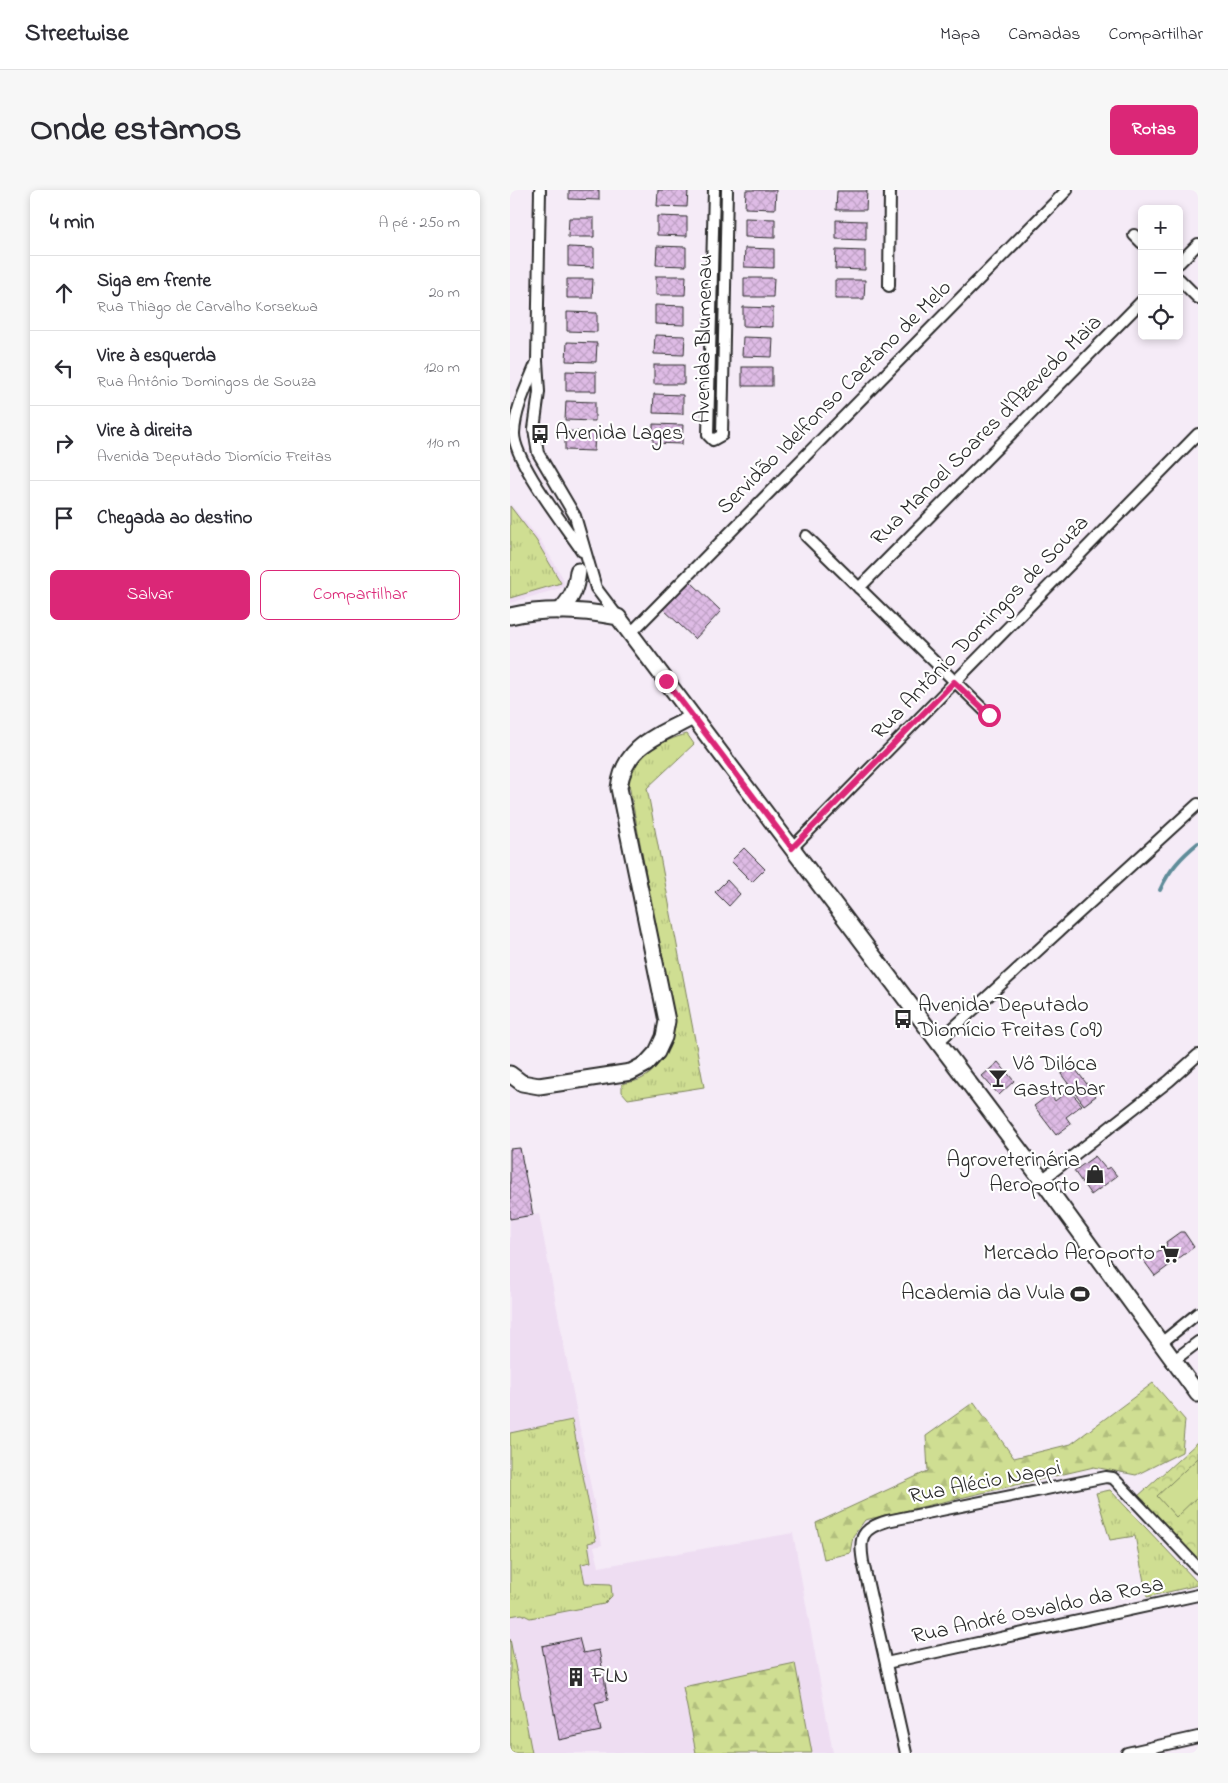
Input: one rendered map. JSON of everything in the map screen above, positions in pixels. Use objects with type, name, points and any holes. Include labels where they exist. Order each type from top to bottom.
[{"type":"street","points":[[540,190],[537,361],[539,392],[534,429],[538,453],[575,516],[583,565],[571,599],[560,611]]},
{"type":"street","name":"Avenida Blumenau","points":[[714,190],[708,435],[713,440],[722,435],[727,190]]},
{"type":"street","points":[[889,286],[890,190]]},
{"type":"street","name":"Servidão Idelfonso Caetano de Melo","points":[[631,633],[1067,190]]},
{"type":"street","points":[[1183,259],[1198,244]]},
{"type":"street","points":[[1183,284],[1198,298]]},
{"type":"street","name":"Rua Manoel Soares d'Azevedo Maia","points":[[859,588],[1138,305]]},
{"type":"street","points":[[537,361],[518,411],[514,434],[518,454],[596,588],[1119,1283],[1147,1310],[1164,1341],[1177,1358],[1198,1394]]},
{"type":"street","name":"Rua Antônio Domingos de Souza","points":[[792,848],[1198,434]]},
{"type":"street","points":[[806,536],[989,715]]},
{"type":"street","points":[[510,616],[560,611],[588,611],[618,617]]},
{"type":"street","points":[[510,1074],[522,1083],[539,1086],[548,1085],[631,1072],[646,1064],[657,1052],[664,1038],[667,1021],[619,788],[621,771],[628,757],[642,745],[693,717]]},
{"type":"street","points":[[938,1042],[1198,804]]},
{"type":"street","points":[[1042,1180],[1169,1081],[1198,1055]]},
{"type":"street","points":[[1164,1341],[1198,1313]]},
{"type":"street","points":[[1177,1358],[1198,1342]]},
{"type":"street","points":[[1177,1358],[1198,1377]]},
{"type":"street","name":"Rua Alécio Nappi","points":[[886,1664],[863,1562],[862,1538],[865,1531],[887,1521],[1106,1477],[1113,1478],[1198,1568]]},
{"type":"street","name":"Rua André Osvaldo da Rosa","points":[[886,1664],[1198,1595]]},
{"type":"street","points":[[886,1664],[906,1753]]},
{"type":"street","points":[[1126,1753],[1198,1737]]},
{"type":"shaded area","points":[[510,504],[539,538],[563,578],[564,585],[561,588],[510,603]]},
{"type":"shaded area","points":[[539,1214],[602,1545],[594,1547],[599,1567],[793,1533],[833,1753],[510,1753],[510,1219]]},
{"type":"green space","points":[[510,506],[536,540],[561,583],[510,598]]},
{"type":"green space","points":[[687,734],[694,744],[647,788],[704,1087],[628,1099],[622,1092],[622,1084],[641,1079],[654,1069],[668,1047],[674,1023],[628,779],[631,770],[643,755],[660,744]]},
{"type":"green space","points":[[1153,1383],[1185,1420],[1182,1452],[1136,1475],[1094,1467],[865,1520],[853,1536],[850,1553],[824,1559],[816,1523],[928,1471],[926,1436],[974,1402],[1014,1458],[1071,1444]]},
{"type":"green space","points":[[572,1420],[596,1541],[588,1543],[591,1562],[581,1564],[585,1583],[611,1584],[612,1596],[604,1604],[530,1618],[522,1614],[510,1616],[510,1433]]},
{"type":"green space","points":[[1198,1442],[1198,1561],[1137,1497]]},
{"type":"green space","points":[[1198,1458],[1198,1496],[1176,1517],[1157,1496]]},
{"type":"green space","points":[[1110,1490],[1198,1585],[1147,1597],[1135,1536],[1110,1540],[1096,1493]]},
{"type":"green space","points":[[510,1639],[532,1753],[510,1753]]},
{"type":"green space","points":[[795,1663],[812,1753],[696,1753],[683,1687]]},
{"type":"building","points":[[569,190],[599,190],[599,200],[569,199]]},
{"type":"building","points":[[658,190],[688,190],[687,207],[657,206]]},
{"type":"building","points":[[746,190],[776,190],[775,209],[745,208]]},
{"type":"building","points":[[837,191],[867,191],[866,210],[836,210]]},
{"type":"building","points":[[657,216],[687,217],[687,236],[657,235]]},
{"type":"building","points":[[569,218],[594,218],[594,237],[568,237]]},
{"type":"building","points":[[745,218],[775,219],[775,238],[745,237]]},
{"type":"building","points":[[836,220],[866,221],[866,240],[836,239]]},
{"type":"building","points":[[657,246],[686,247],[686,266],[656,265]]},
{"type":"building","points":[[568,247],[594,248],[594,267],[568,266]]},
{"type":"building","points":[[745,248],[774,249],[774,268],[744,267]]},
{"type":"building","points":[[836,250],[865,251],[865,270],[835,269]]},
{"type":"building","points":[[656,276],[686,276],[685,295],[656,295]]},
{"type":"building","points":[[744,278],[774,278],[773,297],[744,297]]},
{"type":"building","points":[[567,279],[593,279],[592,298],[567,298]]},
{"type":"building","points":[[835,280],[865,280],[864,299],[835,299]]},
{"type":"building","points":[[655,305],[685,306],[685,325],[655,324]]},
{"type":"building","points":[[743,307],[773,308],[773,327],[743,326]]},
{"type":"building","points":[[567,312],[597,313],[597,332],[567,331]]},
{"type":"building","points":[[655,335],[685,336],[684,355],[654,354]]},
{"type":"building","points":[[743,337],[773,338],[772,357],[742,356]]},
{"type":"building","points":[[567,342],[597,343],[596,362],[566,361]]},
{"type":"building","points":[[654,365],[684,365],[684,384],[654,384]]},
{"type":"building","points":[[742,367],[772,367],[772,386],[742,386]]},
{"type":"building","points":[[566,371],[596,372],[596,391],[566,391]]},
{"type":"building","points":[[654,394],[683,395],[683,414],[653,413]]},
{"type":"building","points":[[566,401],[595,402],[595,421],[565,420]]},
{"type":"building","points":[[653,424],[683,425],[682,444],[653,443]]},
{"type":"building","points":[[565,431],[595,432],[594,451],[565,450]]},
{"type":"building","points":[[690,581],[721,611],[695,639],[663,609]]},
{"type":"building","points":[[744,848],[765,869],[752,882],[731,861]]},
{"type":"building","points":[[727,880],[740,894],[729,906],[715,892]]},
{"type":"building","name":"Vô Dilóca Gastrobar","points":[[998,1062],[1014,1081],[999,1095],[982,1076]]},
{"type":"building","points":[[1073,1066],[1096,1096],[1084,1105],[1061,1074]]},
{"type":"building","points":[[1069,1090],[1082,1105],[1066,1117],[1071,1124],[1056,1135],[1034,1106],[1050,1094],[1055,1101]]},
{"type":"building","points":[[520,1148],[533,1215],[510,1219],[510,1149]]},
{"type":"building","name":"Agroveterinária Aeroporto","points":[[1095,1156],[1106,1169],[1110,1167],[1117,1176],[1091,1195],[1074,1171]]},
{"type":"building","name":"Mercado Aeroporto","points":[[1180,1232],[1184,1232],[1194,1247],[1155,1276],[1144,1261],[1167,1245],[1166,1242]]},
{"type":"building","name":"FLN","points":[[579,1638],[583,1653],[599,1650],[608,1700],[595,1703],[601,1731],[559,1740],[542,1646]]},
{"type":"waterway","points":[[1160,890],[1176,864],[1198,843]]},
{"type":"place","name":"Avenida Lages","points":[[540,434]]},
{"type":"place","name":"Avenida Deputado Diomício Freitas (09)","points":[[903,1019]]},
{"type":"place","name":"Vô Dilóca Gastrobar","points":[[998,1078]]},
{"type":"place","name":"Agroveterinária Aeroporto","points":[[1095,1174]]},
{"type":"place","name":"Mercado Aeroporto","points":[[1170,1254]]},
{"type":"place","name":"Academia da Vula","points":[[1080,1294]]},
{"type":"place","name":"FLN","points":[[576,1677]]},
{"type":"route","points":[[666,681],[792,848],[954,682],[989,715]]}]
